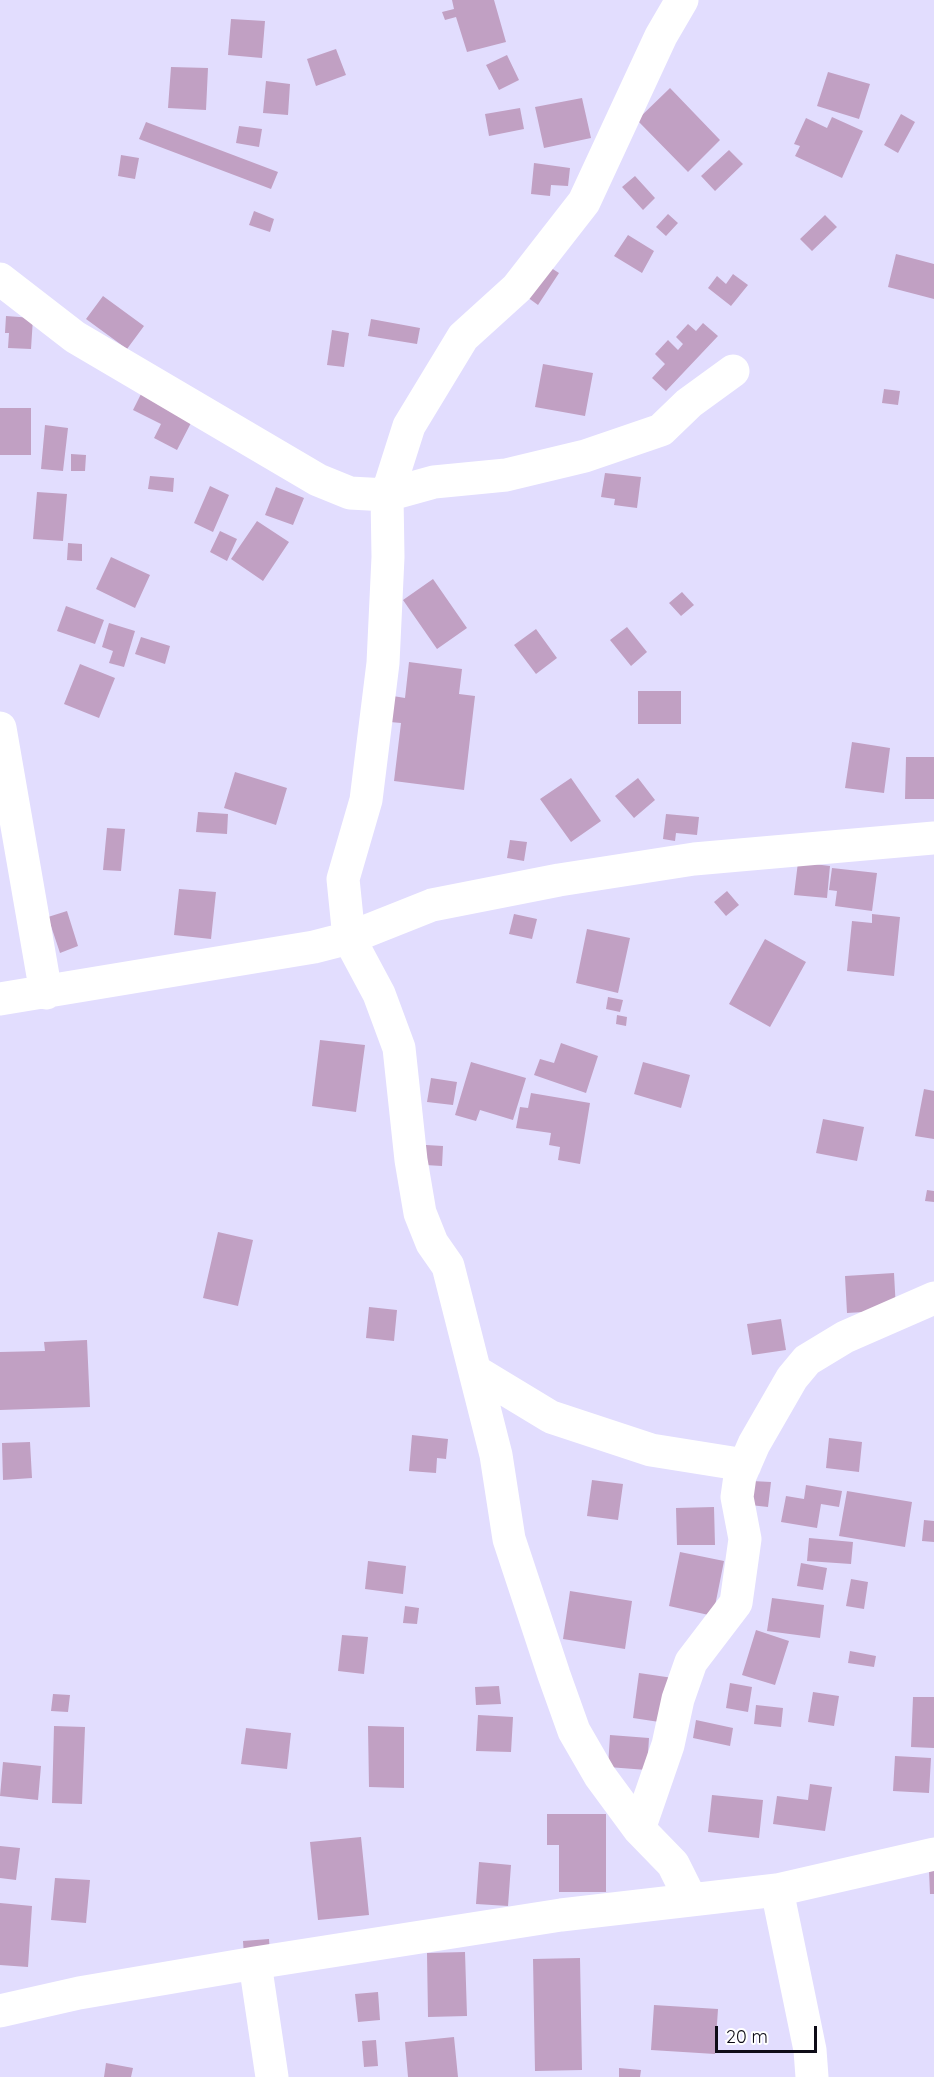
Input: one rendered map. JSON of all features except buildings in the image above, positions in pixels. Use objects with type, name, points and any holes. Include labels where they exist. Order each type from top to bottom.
[{"type":"street","points":[[682,0],[661,36],[584,202],[516,288],[463,337],[409,426],[387,495],[388,557],[383,663],[366,800],[343,879],[349,938],[379,994],[399,1048],[411,1160],[420,1213],[432,1243],[448,1266],[496,1455],[508,1539],[554,1675],[574,1731],[600,1776],[639,1829],[673,1864],[691,1900]]},
{"type":"street","points":[[0,279],[75,337],[318,480],[350,493],[387,495],[434,482],[506,475],[585,456],[661,430],[689,403],[733,371]]},
{"type":"street","points":[[0,728],[46,993]]},
{"type":"street","points":[[0,999],[314,947],[349,938],[432,905],[559,880],[694,859],[934,838]]},
{"type":"street","points":[[639,1829],[668,1745],[678,1699],[691,1662],[723,1624],[736,1603],[745,1539],[737,1497],[740,1476],[754,1444],[792,1378],[807,1360],[845,1337],[934,1298]]},
{"type":"street","points":[[475,1371],[551,1417],[651,1449],[745,1465]]},
{"type":"street","points":[[0,2011],[79,1993],[561,1915],[777,1890],[934,1854]]},
{"type":"street","points":[[777,1890],[810,2050],[812,2077]]},
{"type":"street","points":[[255,1963],[272,2077]]}]
